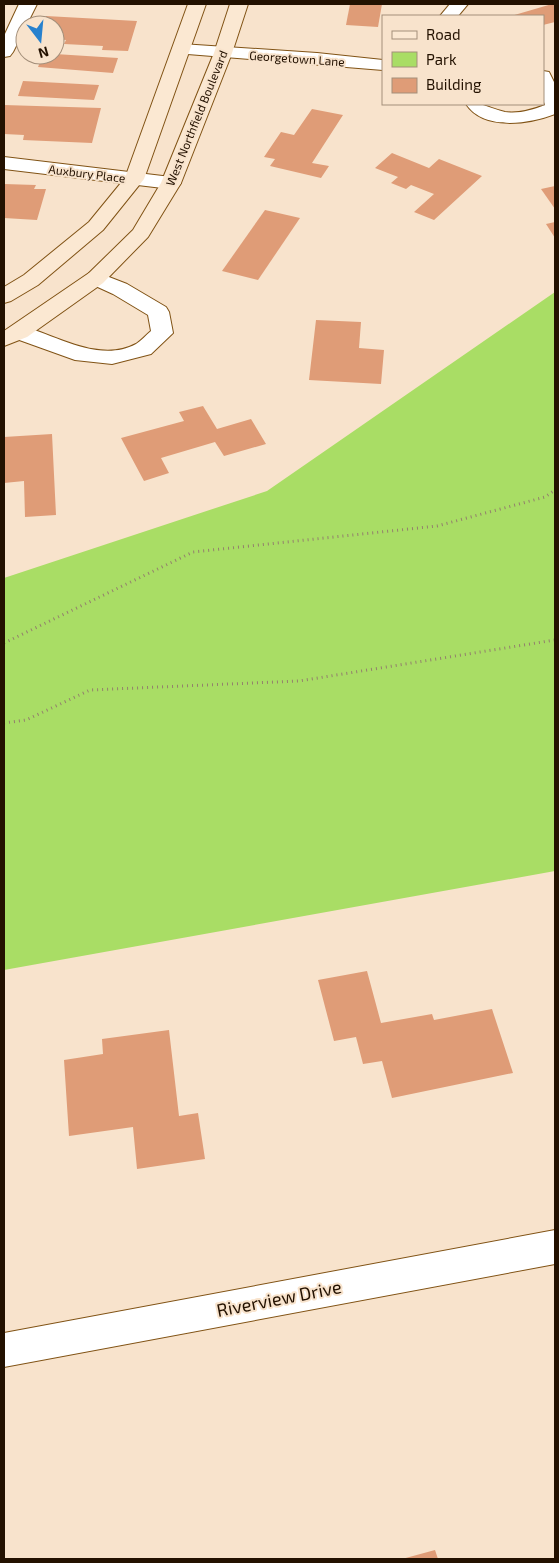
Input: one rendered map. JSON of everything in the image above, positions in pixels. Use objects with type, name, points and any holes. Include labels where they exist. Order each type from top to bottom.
[{"type":"main road","points":[[4,296],[31,280],[96,226],[134,179],[197,4]]},
{"type":"main road","name":"West Northfield Boulevard","points":[[12,335],[96,278],[141,233],[171,183],[223,53],[238,4]]},
{"type":"street","points":[[4,52],[28,4]]},
{"type":"street","points":[[450,15],[459,4]]},
{"type":"street","name":"Georgetown Lane","points":[[181,49],[317,58],[382,65]]},
{"type":"street","points":[[476,105],[478,108],[502,118],[531,117],[547,111],[555,107],[544,79]]},
{"type":"street","name":"Auxbury Place","points":[[4,163],[171,183]]},
{"type":"street","points":[[12,335],[83,355],[112,357],[143,349],[162,333],[158,312],[120,289],[96,278]]},
{"type":"street","name":"Riverview Drive","points":[[4,1350],[555,1246]]},
{"type":"path","points":[[4,643],[193,552],[437,526],[545,497],[555,490]]},
{"type":"path","points":[[4,723],[26,720],[90,690],[299,681],[555,640]]},
{"type":"green space","points":[[555,292],[555,871],[4,970],[4,578],[267,491]]},
{"type":"building","points":[[350,4],[382,4],[378,27],[346,25]]},
{"type":"building","points":[[555,4],[555,22],[544,25],[544,15],[514,15]]},
{"type":"building","points":[[65,17],[137,21],[128,51],[102,50],[103,46],[65,44]]},
{"type":"building","points":[[65,55],[118,58],[113,73],[38,67],[39,65],[65,65]]},
{"type":"building","points":[[23,81],[99,85],[94,100],[18,96]]},
{"type":"building","points":[[4,105],[101,108],[92,143],[23,140],[24,135],[4,134]]},
{"type":"building","points":[[312,109],[343,115],[312,163],[329,166],[321,178],[270,166],[275,159],[264,157],[281,132],[294,135]]},
{"type":"building","points":[[392,153],[429,168],[439,159],[482,176],[434,220],[414,212],[434,194],[411,185],[406,189],[391,183],[398,177],[375,168]]},
{"type":"building","points":[[4,184],[36,185],[34,189],[46,189],[37,220],[4,218]]},
{"type":"building","points":[[555,186],[555,209],[541,189]]},
{"type":"building","points":[[265,210],[300,218],[258,280],[222,271]]},
{"type":"building","points":[[555,222],[555,238],[546,224]]},
{"type":"building","points":[[316,320],[361,322],[359,348],[384,350],[381,384],[309,380]]},
{"type":"building","points":[[203,406],[217,429],[251,419],[266,444],[224,456],[215,442],[161,458],[169,473],[144,481],[121,438],[184,421],[179,412]]},
{"type":"building","points":[[52,434],[56,515],[25,517],[24,481],[4,483],[4,437]]},
{"type":"building","points":[[367,971],[381,1023],[432,1014],[434,1020],[492,1009],[513,1073],[392,1098],[382,1061],[363,1064],[356,1037],[334,1041],[318,980]]},
{"type":"building","points":[[169,1030],[179,1116],[198,1113],[205,1159],[137,1169],[133,1127],[69,1136],[64,1060],[103,1054],[102,1039]]},
{"type":"building","points":[[435,1550],[438,1559],[402,1559]]}]
